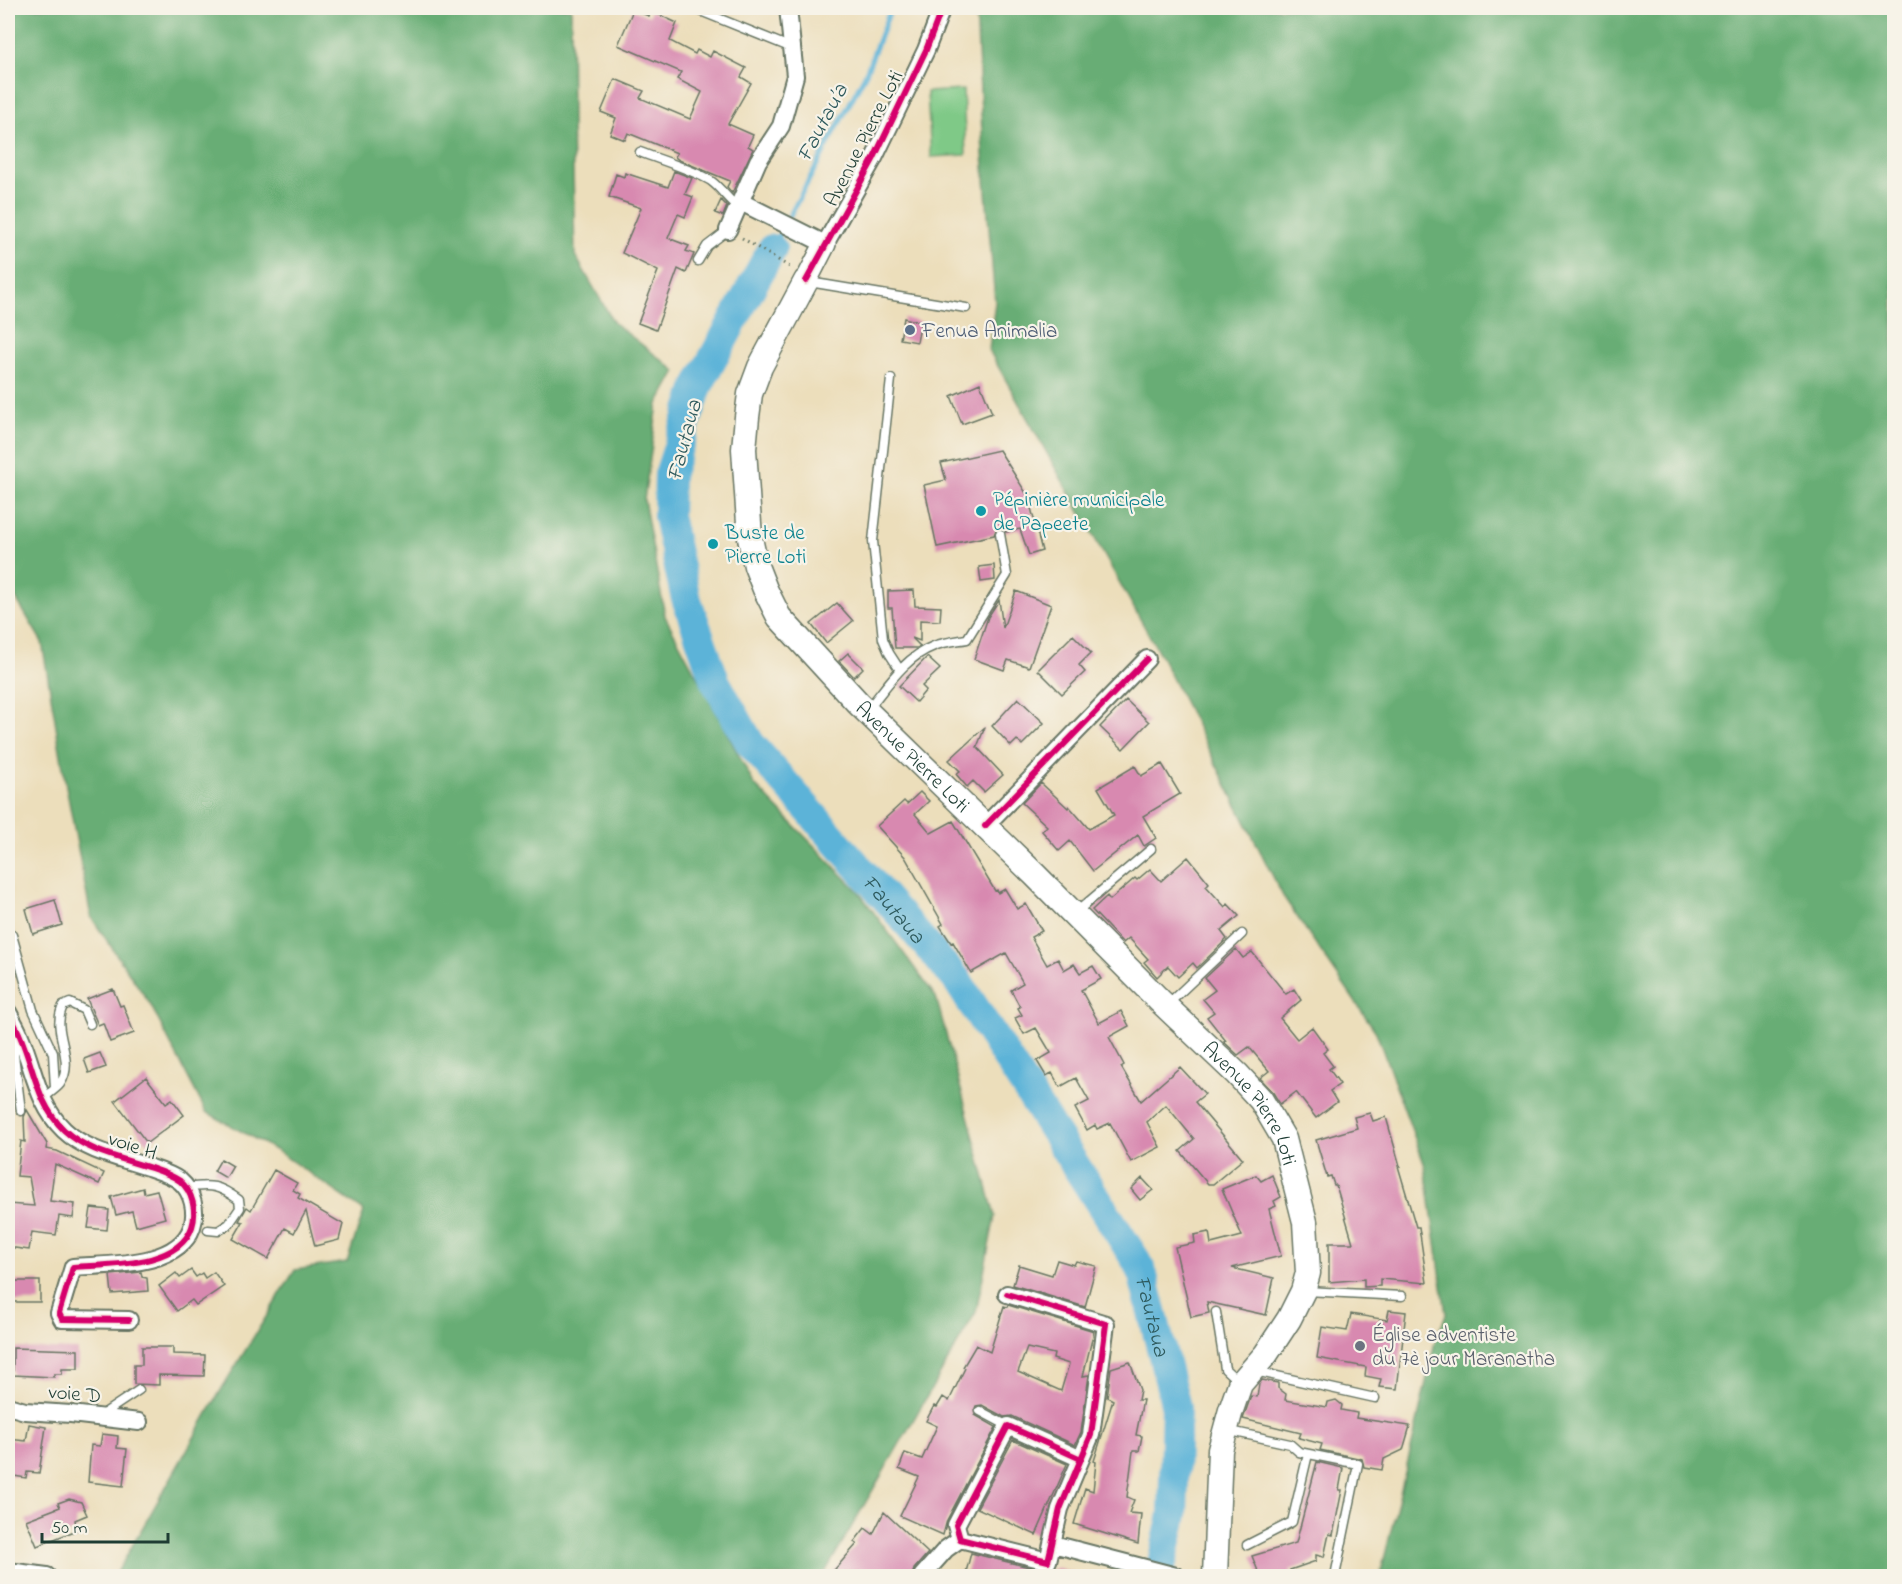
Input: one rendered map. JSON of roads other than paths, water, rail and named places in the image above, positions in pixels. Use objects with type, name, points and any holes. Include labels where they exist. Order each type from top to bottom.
[{"type":"main road","name":"Avenue Pierre Loti","points":[[797,274],[750,394],[744,449],[750,538],[756,566],[779,617],[867,711],[1237,1074],[1261,1100],[1284,1138],[1305,1222],[1308,1273],[1303,1291],[1280,1335],[1246,1377],[1226,1430],[1220,1450],[1215,1576]]},
{"type":"street","points":[[728,230],[758,161],[781,126],[795,76],[788,8]]},
{"type":"street","name":"Avenue Pierre Loti","points":[[797,274],[825,244],[874,158],[926,50],[942,8]]},
{"type":"street","points":[[740,205],[825,244]]},
{"type":"street","points":[[985,826],[1147,659]]},
{"type":"street","name":"voie H","points":[[11,1018],[20,1036],[42,1099],[53,1118],[65,1131],[101,1152],[160,1171],[180,1181],[186,1188]]},
{"type":"street","points":[[129,1320],[62,1319],[59,1313],[73,1267],[141,1262],[169,1252],[187,1237],[192,1226],[193,1202],[186,1188]]},
{"type":"street","points":[[960,1539],[1047,1569],[1060,1509],[1091,1436],[1106,1324],[1007,1294]]},
{"type":"street","name":"voie D","points":[[8,1406],[25,1412],[138,1422]]},
{"type":"street","points":[[960,1539],[956,1525],[1008,1426],[1080,1459]]},
{"type":"street","points":[[922,1576],[946,1549],[960,1539]]},
{"type":"street","points":[[1053,1544],[1171,1576]]},
{"type":"street","points":[[8,1571],[47,1576]]},
{"type":"lane","points":[[693,8],[793,48]]},
{"type":"lane","points":[[640,152],[710,180],[729,201],[740,205]]},
{"type":"lane","points":[[698,261],[707,246],[728,230]]},
{"type":"lane","points":[[797,274],[966,308]]},
{"type":"lane","points":[[891,379],[873,541],[883,639],[900,670]]},
{"type":"lane","points":[[867,711],[900,670],[918,655],[934,646],[967,639],[1007,575],[1000,534]]},
{"type":"lane","points":[[1074,914],[1151,849]]},
{"type":"lane","points":[[1166,1006],[1242,934]]},
{"type":"lane","points":[[12,935],[30,1001],[52,1053],[56,1088]]},
{"type":"lane","points":[[42,1099],[60,1084],[66,1070],[58,1016],[63,1006],[70,1004],[84,1010],[90,1024]]},
{"type":"lane","points":[[11,1018],[21,1111]]},
{"type":"lane","points":[[186,1188],[215,1186],[239,1200],[240,1208],[229,1224],[218,1231],[208,1230]]},
{"type":"lane","points":[[1303,1291],[1402,1296]]},
{"type":"lane","points":[[1216,1312],[1225,1369],[1246,1377],[1375,1398]]},
{"type":"lane","points":[[98,1418],[139,1390]]},
{"type":"lane","points":[[980,1411],[1008,1426]]},
{"type":"lane","points":[[1226,1430],[1290,1444],[1299,1452],[1358,1464],[1335,1576]]},
{"type":"lane","points":[[1247,1545],[1292,1522],[1308,1454]]},
{"type":"waterway","name":"Fautau’a","points":[[772,249],[866,73],[891,8]]},
{"type":"waterway","name":"Fautaua","points":[[772,249],[698,386],[669,475],[668,516],[685,595],[715,681],[750,743],[957,980],[1141,1268],[1176,1407],[1173,1515],[1159,1576]]},
{"type":"place","name":"Fenua Animalia","points":[[910,330]]},
{"type":"place","name":"Pépinière municipale de Papeete","points":[[981,511]]},
{"type":"place","name":"Buste de Pierre Loti","points":[[713,544]]},
{"type":"place","name":"Église adventiste du 7è jour Maranatha","points":[[1360,1346]]}]
